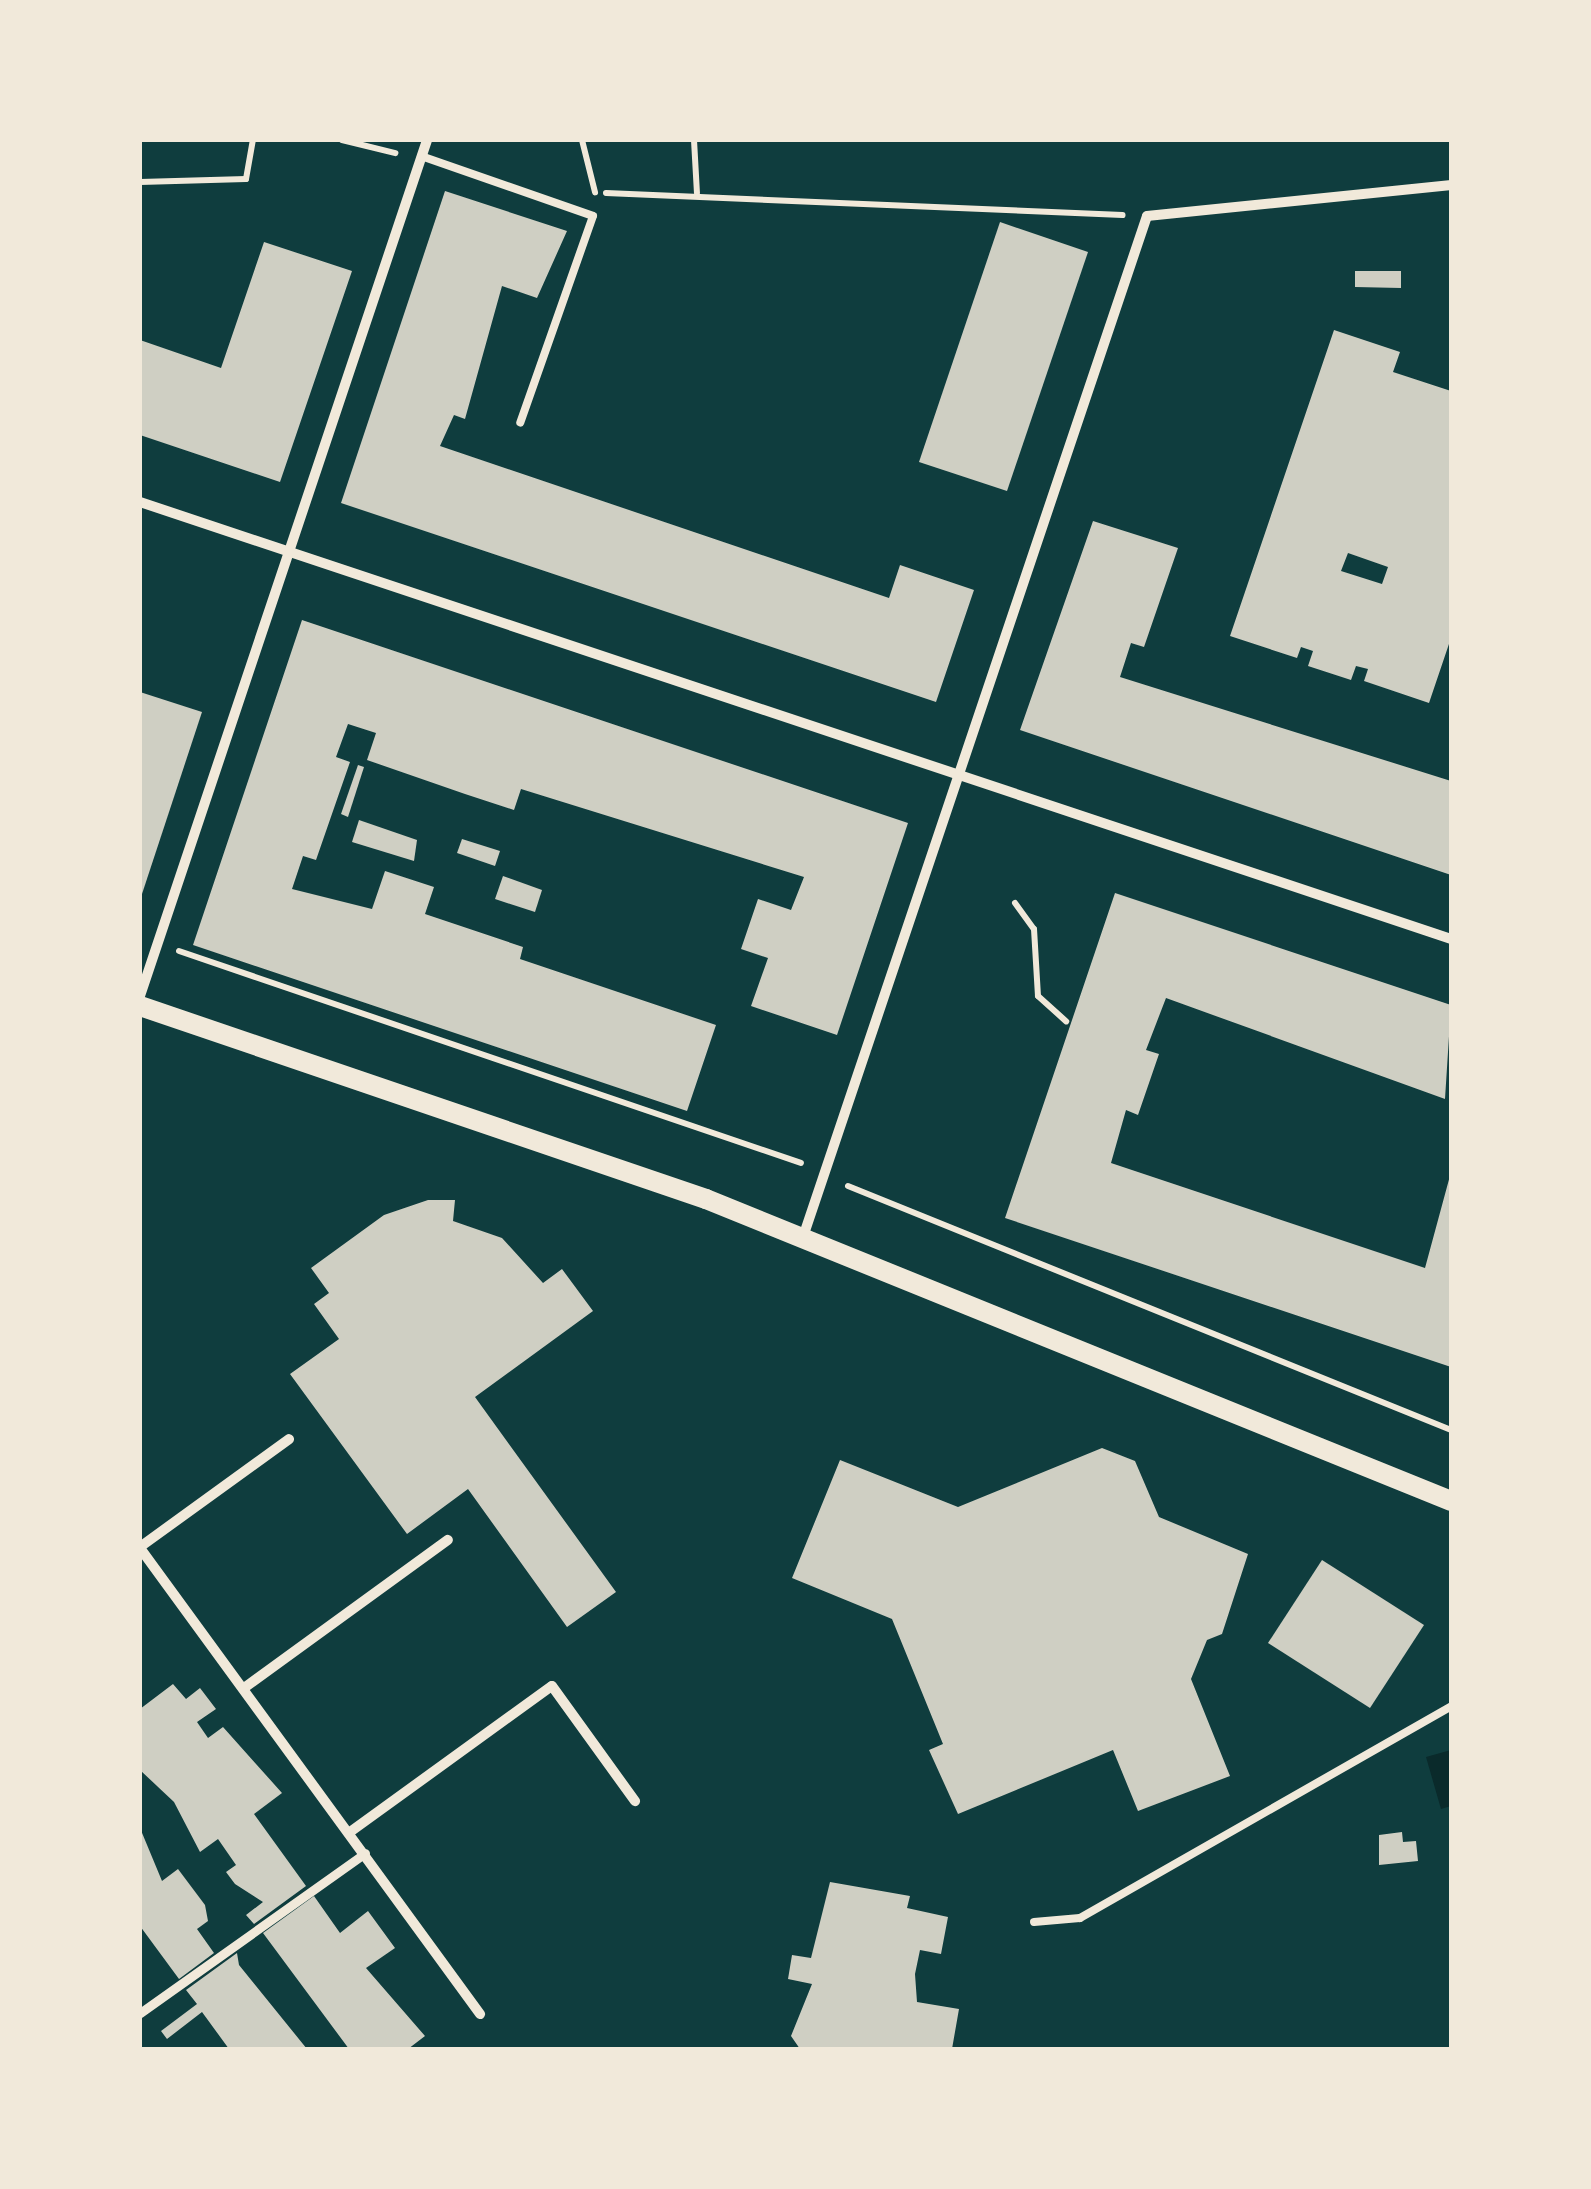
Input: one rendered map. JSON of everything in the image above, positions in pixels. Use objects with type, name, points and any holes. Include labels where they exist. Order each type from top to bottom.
[{"type":"main road","points":[[140,1006],[802,1238],[1451,1500]]},
{"type":"street","points":[[140,996],[427,140]]},
{"type":"street","points":[[802,1238],[1147,216],[1451,185]]},
{"type":"street","points":[[140,502],[1451,939]]},
{"type":"street","points":[[289,1439],[140,1548],[480,2014]]},
{"type":"street","points":[[244,1688],[448,1540]]},
{"type":"street","points":[[350,1832],[552,1686],[635,1801]]},
{"type":"street","points":[[140,2013],[365,1853]]},
{"type":"lane","points":[[421,156],[593,216],[520,423]]},
{"type":"lane","points":[[1034,1922],[1080,1918],[1451,1706]]},
{"type":"path","points":[[140,182],[246,179],[253,140]]},
{"type":"path","points":[[342,140],[421,156]]},
{"type":"path","points":[[582,140],[594,192],[593,216]]},
{"type":"path","points":[[694,140],[697,193]]},
{"type":"path","points":[[594,192],[697,193],[1147,216]]},
{"type":"path","points":[[1014,903],[1032,919],[1038,996],[1066,1020]]},
{"type":"path","points":[[184,952],[798,1161]]},
{"type":"path","points":[[848,1186],[1451,1430]]},
{"type":"water","points":[[1451,1750],[1451,1806],[1441,1809],[1426,1757]]},
{"type":"building","points":[[445,191],[567,231],[537,298],[502,286],[465,419],[454,415],[440,446],[889,598],[900,565],[974,590],[936,702],[341,503]]},
{"type":"building","points":[[1000,222],[1088,252],[1007,491],[919,462]]},
{"type":"building","points":[[264,242],[352,271],[280,482],[140,435],[140,340],[221,368]]},
{"type":"building","points":[[1355,271],[1401,271],[1401,288],[1355,287]]},
{"type":"building","points":[[1334,330],[1400,352],[1393,372],[1451,391],[1451,638],[1429,703],[1364,681],[1368,669],[1356,666],[1351,680],[1308,666],[1313,651],[1301,647],[1297,658],[1230,636]],"holes":[[[1348,553],[1388,567],[1382,584],[1341,571]]]},
{"type":"building","points":[[1093,521],[1178,548],[1144,647],[1131,643],[1120,677],[1451,781],[1451,875],[1020,730]]},
{"type":"building","points":[[302,620],[908,823],[837,1035],[751,1006],[768,958],[741,949],[758,899],[791,910],[804,877],[521,789],[514,810],[465,794],[367,760],[376,733],[348,724],[336,757],[350,762],[316,860],[303,856],[292,889],[372,909],[385,871],[434,887],[425,914],[523,947],[520,959],[716,1025],[687,1111],[193,945]]},
{"type":"building","points":[[140,692],[202,712],[141,897],[140,897]]},
{"type":"building","points":[[358,765],[364,767],[348,817],[341,814]]},
{"type":"building","points":[[359,820],[417,840],[414,861],[352,842]]},
{"type":"building","points":[[462,839],[500,851],[495,866],[457,853]]},
{"type":"building","points":[[503,876],[542,890],[535,912],[495,899]]},
{"type":"building","points":[[1115,893],[1451,1005],[1445,1099],[1166,998],[1146,1050],[1159,1054],[1138,1115],[1126,1110],[1111,1163],[1425,1268],[1451,1172],[1451,1367],[1005,1218]]},
{"type":"building","points":[[428,1200],[455,1200],[453,1221],[502,1238],[543,1283],[562,1269],[593,1311],[475,1397],[616,1592],[567,1627],[468,1489],[407,1534],[290,1374],[339,1339],[314,1304],[329,1293],[311,1268],[384,1215]]},
{"type":"building","points":[[1102,1448],[1135,1461],[1159,1517],[1248,1554],[1222,1634],[1207,1640],[1191,1679],[1230,1776],[1138,1811],[1113,1750],[958,1814],[929,1750],[943,1744],[892,1619],[792,1578],[840,1460],[958,1507]]},
{"type":"building","points":[[1322,1560],[1424,1625],[1370,1708],[1268,1643]]},
{"type":"building","points":[[173,1684],[186,1699],[200,1688],[216,1709],[197,1722],[208,1738],[223,1727],[282,1793],[254,1814],[306,1886],[254,1924],[246,1915],[263,1902],[235,1884],[226,1872],[236,1865],[218,1839],[200,1852],[174,1802],[140,1770],[140,1709]]},
{"type":"building","points":[[140,1828],[162,1881],[178,1869],[205,1905],[208,1921],[197,1929],[214,1953],[179,1979],[140,1926]]},
{"type":"building","points":[[1402,1832],[1403,1842],[1416,1841],[1418,1861],[1379,1865],[1379,1835]]},
{"type":"building","points":[[830,1882],[910,1896],[907,1908],[948,1917],[941,1954],[920,1950],[915,1974],[917,2002],[959,2009],[952,2049],[800,2049],[791,2036],[812,1984],[788,1979],[792,1955],[811,1958]]},
{"type":"building","points":[[314,1896],[340,1933],[368,1911],[395,1948],[366,1968],[425,2036],[408,2049],[349,2049],[263,1933]]},
{"type":"building","points":[[237,1953],[239,1965],[307,2049],[229,2049],[202,2012],[167,2039],[161,2031],[197,2004],[186,1990]]}]
